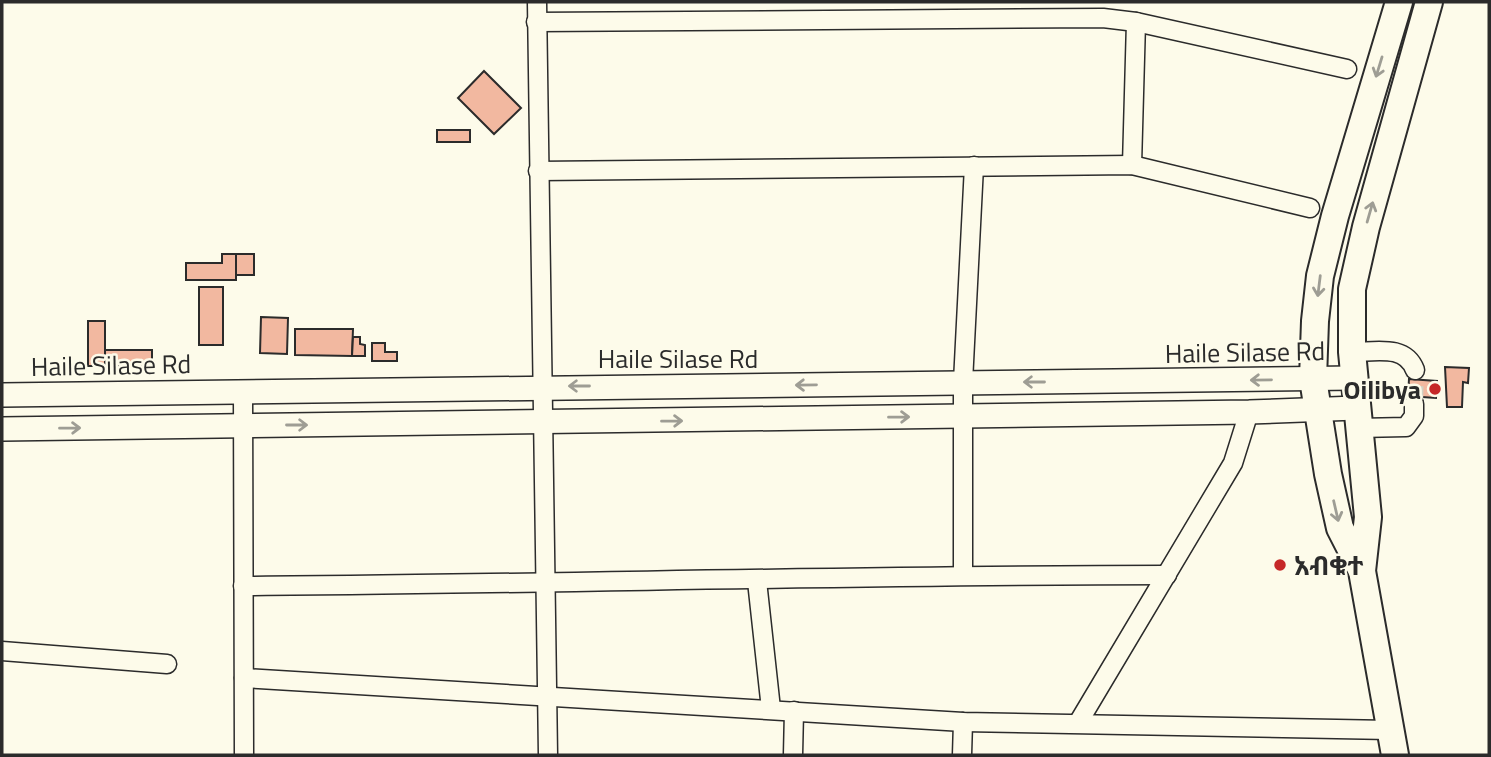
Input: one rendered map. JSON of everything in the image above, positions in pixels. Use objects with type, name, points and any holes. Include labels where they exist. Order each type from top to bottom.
[{"type":"highway","points":[[1362,571],[1340,528],[1313,379],[1320,276],[1335,216],[1399,2]]},
{"type":"highway","points":[[1393,743],[1362,571],[1368,517],[1352,352],[1352,289],[1366,227],[1429,2]]},
{"type":"main road","name":"Haile Silase Rd","points":[[2,395],[545,386],[1354,378]]},
{"type":"main road","points":[[1129,381],[1130,414]]},
{"type":"main road","points":[[2,429],[1317,410],[1357,418]]},
{"type":"street","points":[[537,2],[538,171],[545,386],[548,755]]},
{"type":"street","points":[[536,22],[1090,18],[1136,22],[1347,69]]},
{"type":"street","points":[[1132,165],[1136,22]]},
{"type":"street","points":[[538,171],[1132,165],[1310,208]]},
{"type":"street","points":[[963,575],[962,416],[974,166]]},
{"type":"street","points":[[1352,352],[1401,352],[1410,358],[1415,370]]},
{"type":"street","points":[[243,391],[244,755]]},
{"type":"street","points":[[1357,418],[1406,427],[1414,416],[1414,404]]},
{"type":"street","points":[[1078,723],[1234,463],[1249,412]]},
{"type":"street","points":[[243,586],[757,581],[963,575],[1167,575]]},
{"type":"street","points":[[757,581],[771,709]]},
{"type":"street","points":[[2,651],[167,664]]},
{"type":"street","points":[[244,678],[963,722],[1078,723],[1393,743]]},
{"type":"street","points":[[793,755],[794,711]]},
{"type":"street","points":[[962,755],[963,722]]},
{"type":"building","points":[[484,71],[521,108],[494,134],[458,98]]},
{"type":"building","points":[[437,130],[470,130],[470,142],[437,142]]},
{"type":"building","points":[[222,254],[236,254],[236,280],[186,280],[186,263],[222,263]]},
{"type":"building","points":[[236,254],[254,254],[254,275],[236,275]]},
{"type":"building","points":[[199,287],[223,287],[223,345],[199,345]]},
{"type":"building","points":[[261,317],[288,318],[287,354],[260,353]]},
{"type":"building","points":[[88,321],[105,321],[105,366],[88,366]]},
{"type":"building","points":[[295,329],[353,329],[352,356],[295,355]]},
{"type":"building","points":[[353,337],[360,337],[360,344],[365,345],[365,356],[352,356]]},
{"type":"building","points":[[372,343],[385,343],[385,352],[397,352],[397,361],[372,361]]},
{"type":"building","points":[[105,350],[152,350],[152,366],[105,366]]},
{"type":"building","points":[[1445,367],[1469,368],[1468,383],[1463,382],[1462,407],[1447,407]]},
{"type":"building","points":[[1409,379],[1437,381],[1436,398],[1408,396]]},
{"type":"tunnel","points":[[1414,404],[1415,370]]},
{"type":"place","name":"Oilibya","points":[[1435,389]]},
{"type":"place","name":"አብቁተ","points":[[1280,565]]}]
